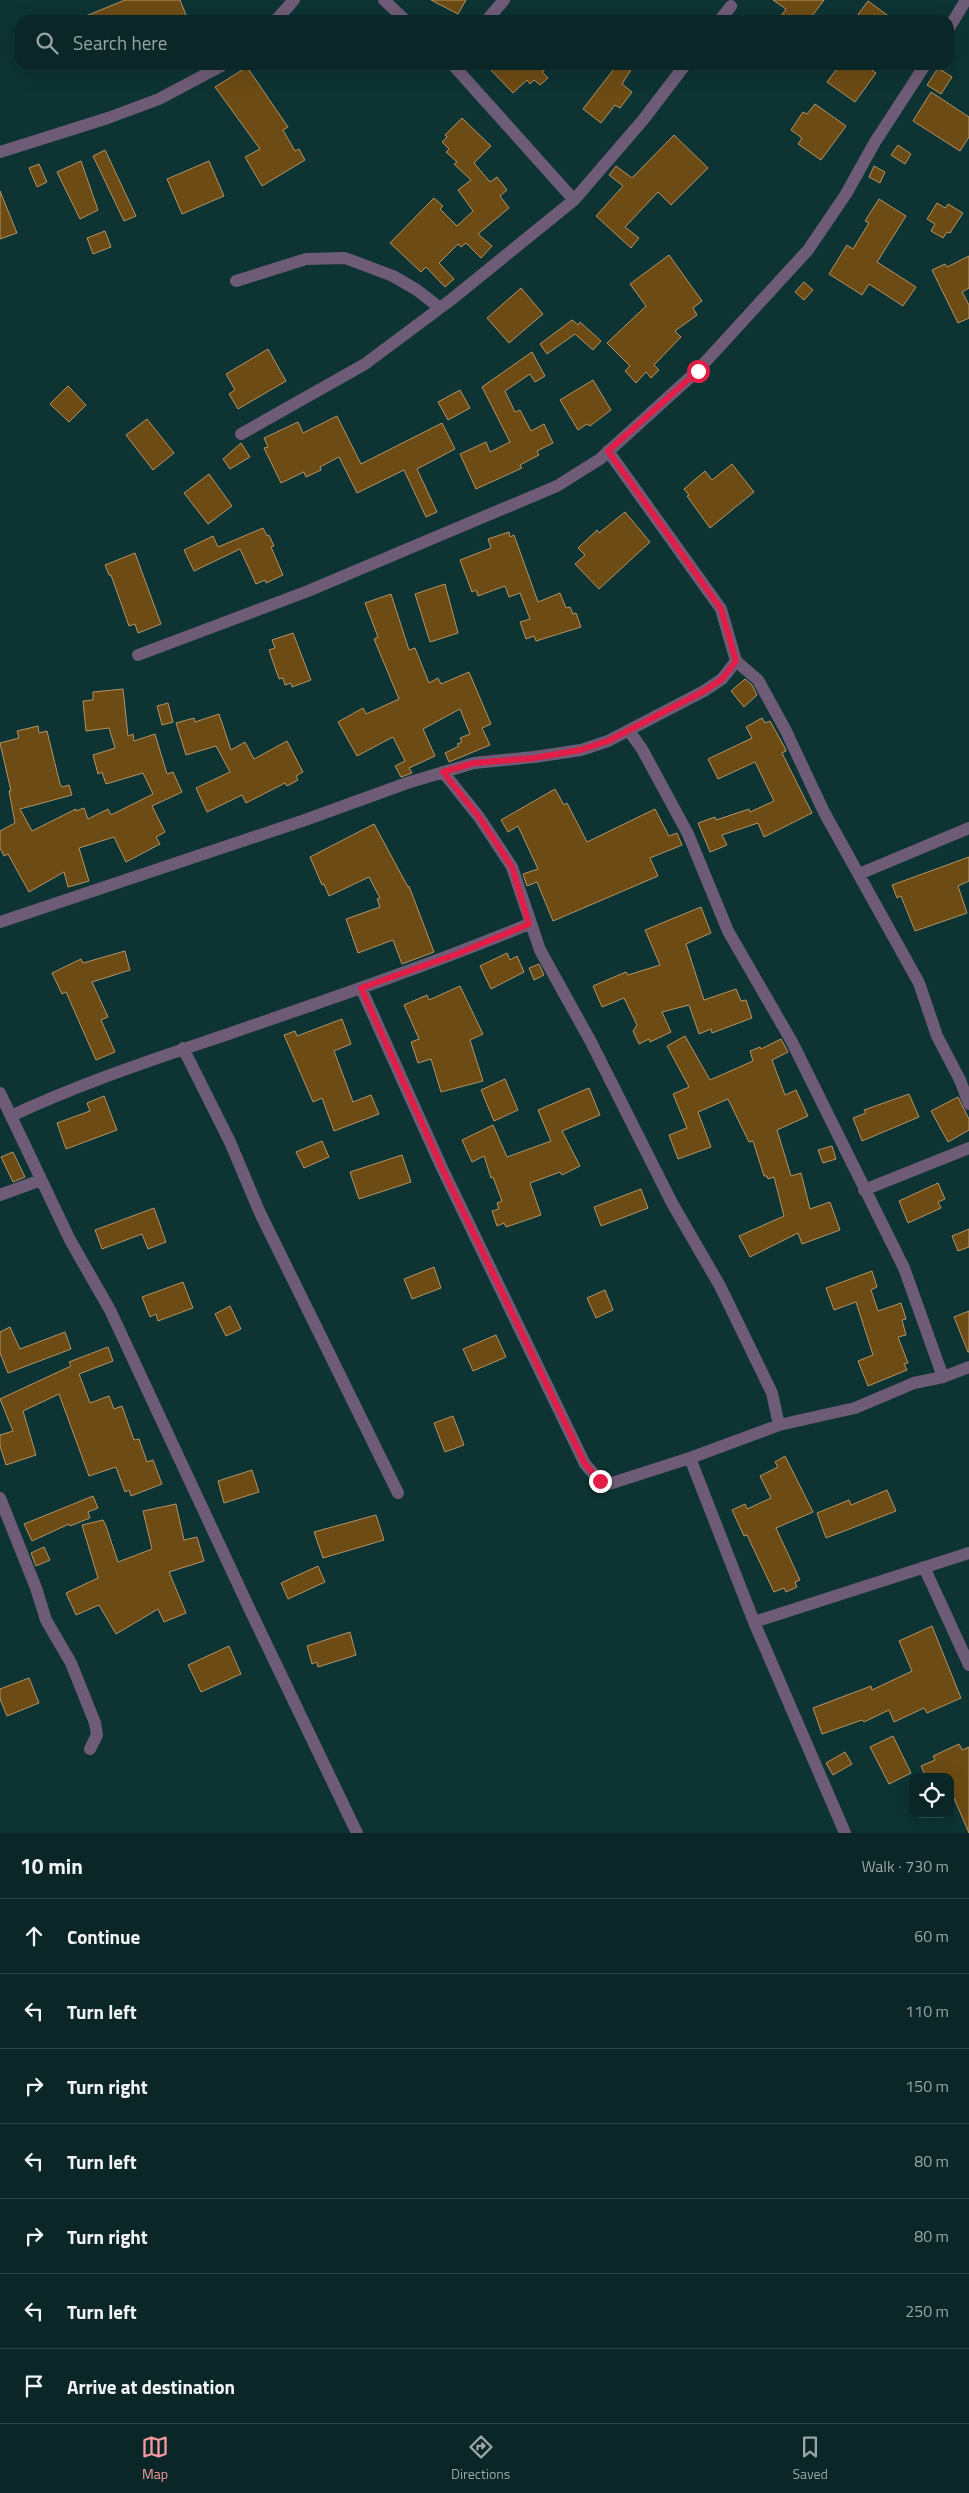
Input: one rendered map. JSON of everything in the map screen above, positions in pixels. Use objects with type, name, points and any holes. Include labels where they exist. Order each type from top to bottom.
[{"type":"street","points":[[280,15],[294,0]]},
{"type":"street","points":[[384,0],[400,15]]},
{"type":"street","points":[[491,15],[504,0]]},
{"type":"street","points":[[954,20],[966,0]]},
{"type":"street","points":[[724,15],[731,6]]},
{"type":"street","points":[[0,152],[159,100],[214,70]]},
{"type":"street","points":[[457,70],[574,200]]},
{"type":"street","points":[[242,434],[365,364],[440,308],[574,200],[643,120],[681,70]]},
{"type":"street","points":[[138,654],[308,591],[557,486],[600,459],[698,371],[808,250],[846,194],[875,142],[922,70]]},
{"type":"street","points":[[236,281],[306,258],[345,258],[393,276],[417,290],[440,308]]},
{"type":"street","points":[[608,451],[721,609],[736,661],[758,680],[798,754],[824,812],[919,983],[937,1036],[960,1080],[969,1104]]},
{"type":"street","points":[[0,922],[443,772],[474,763],[534,758],[580,750],[608,741],[630,731],[722,679],[736,661]]},
{"type":"street","points":[[630,731],[642,749],[688,834],[728,931],[792,1042],[904,1268],[943,1377]]},
{"type":"street","points":[[443,772],[479,817],[512,867],[529,924],[540,950],[591,1042],[672,1203],[720,1286],[772,1393],[779,1425]]},
{"type":"street","points":[[859,874],[969,828]]},
{"type":"street","points":[[11,1116],[65,1091],[183,1048],[457,954],[529,924]]},
{"type":"street","points":[[361,988],[442,1168],[585,1464],[600,1481],[609,1484],[690,1458],[779,1425],[855,1408],[914,1383],[943,1377],[969,1367]]},
{"type":"street","points":[[183,1048],[230,1142],[260,1213],[398,1493]]},
{"type":"street","points":[[0,1093],[70,1240],[110,1310],[250,1610],[357,1833]]},
{"type":"street","points":[[864,1190],[969,1148]]},
{"type":"street","points":[[0,1195],[42,1180]]},
{"type":"street","points":[[690,1458],[754,1622],[845,1833]]},
{"type":"street","points":[[0,1498],[36,1588],[46,1620],[71,1662],[95,1723],[97,1735],[90,1749]]},
{"type":"street","points":[[754,1622],[969,1553]]},
{"type":"street","points":[[924,1567],[969,1665]]},
{"type":"building","points":[[125,0],[180,0],[186,15],[88,15]]},
{"type":"building","points":[[431,0],[466,0],[458,14]]},
{"type":"building","points":[[773,0],[824,0],[813,15],[782,15],[786,9]]},
{"type":"building","points":[[868,1],[887,15],[858,15]]},
{"type":"building","points":[[242,70],[249,70],[288,127],[283,130],[295,151],[299,149],[305,160],[262,186],[245,157],[260,149],[215,87]]},
{"type":"building","points":[[491,70],[544,70],[542,72],[548,78],[540,85],[534,80],[530,84],[527,80],[513,93]]},
{"type":"building","points":[[613,70],[631,70],[622,84],[632,92],[620,108],[615,105],[601,123],[583,109]]},
{"type":"building","points":[[836,70],[872,70],[876,73],[855,102],[827,82]]},
{"type":"building","points":[[937,70],[941,70],[952,77],[941,94],[927,85]]},
{"type":"building","points":[[931,92],[969,117],[969,137],[960,151],[913,121]]},
{"type":"building","points":[[815,104],[846,126],[821,160],[798,144],[802,138],[791,130],[803,112],[807,114]]},
{"type":"building","points":[[462,118],[491,146],[474,163],[490,182],[497,177],[507,190],[500,196],[509,208],[478,234],[492,246],[481,258],[466,243],[461,247],[458,244],[439,263],[454,279],[445,287],[426,267],[421,272],[390,243],[434,198],[443,206],[440,209],[457,226],[473,211],[458,190],[471,180],[454,164],[457,162],[446,152],[449,149],[442,142],[447,137],[445,135]]},
{"type":"building","points":[[674,135],[708,168],[671,205],[658,192],[625,227],[639,238],[631,248],[596,216],[623,186],[609,175],[616,166],[632,178]]},
{"type":"building","points":[[898,145],[911,154],[905,164],[891,155]]},
{"type":"building","points":[[105,150],[136,216],[124,221],[93,156]]},
{"type":"building","points":[[81,161],[98,210],[80,219],[57,172]]},
{"type":"building","points":[[209,161],[224,196],[182,214],[167,179]]},
{"type":"building","points":[[39,164],[47,182],[37,187],[29,168]]},
{"type":"building","points":[[874,166],[885,172],[880,183],[869,177]]},
{"type":"building","points":[[0,191],[17,233],[0,239]]},
{"type":"building","points":[[879,199],[906,216],[877,262],[916,287],[903,306],[869,284],[862,295],[829,274],[847,245],[853,249],[869,223],[865,221]]},
{"type":"building","points":[[937,203],[945,208],[948,204],[963,213],[950,233],[947,232],[943,238],[931,231],[935,224],[927,219]]},
{"type":"building","points":[[105,231],[111,247],[93,254],[87,238]]},
{"type":"building","points":[[669,255],[702,301],[693,308],[697,315],[675,331],[681,337],[654,365],[659,370],[651,378],[646,372],[636,383],[625,371],[630,366],[607,343],[646,306],[630,284]]},
{"type":"building","points":[[969,256],[969,288],[962,292],[969,305],[969,318],[958,323],[932,270],[945,264],[947,267]]},
{"type":"building","points":[[804,282],[813,290],[804,300],[795,292]]},
{"type":"building","points":[[521,288],[543,314],[509,343],[487,318]]},
{"type":"building","points":[[572,320],[578,325],[580,322],[601,341],[593,350],[575,334],[547,354],[540,344]]},
{"type":"building","points":[[268,349],[286,381],[238,409],[229,394],[235,390],[226,374]]},
{"type":"building","points":[[532,352],[545,376],[535,382],[530,374],[505,391],[515,412],[520,410],[531,431],[544,424],[553,443],[537,451],[539,455],[520,465],[522,468],[476,489],[460,454],[486,442],[490,452],[510,442],[482,387]]},
{"type":"building","points":[[593,380],[611,410],[590,426],[587,424],[578,430],[560,400]]},
{"type":"building","points":[[68,386],[86,405],[69,422],[50,404]]},
{"type":"building","points":[[460,390],[470,408],[448,420],[438,402]]},
{"type":"building","points":[[337,416],[361,464],[442,423],[455,449],[417,469],[437,512],[426,517],[404,470],[357,493],[339,457],[320,467],[321,470],[306,477],[304,472],[281,483],[264,448],[268,447],[264,438],[298,422],[303,433]]},
{"type":"building","points":[[147,419],[174,453],[153,470],[126,435]]},
{"type":"building","points":[[241,443],[250,457],[230,469],[223,459]]},
{"type":"building","points":[[732,464],[754,492],[710,528],[684,489],[705,471],[712,480]]},
{"type":"building","points":[[209,474],[232,506],[208,524],[184,493]]},
{"type":"building","points":[[625,512],[650,542],[599,589],[575,564],[585,555],[578,548],[597,530],[599,533]]},
{"type":"building","points":[[263,528],[274,546],[271,547],[283,575],[266,583],[265,580],[256,584],[240,549],[194,571],[184,550],[213,536],[218,547]]},
{"type":"building","points":[[509,532],[510,537],[514,535],[538,602],[560,593],[566,608],[570,607],[573,614],[576,613],[581,627],[536,641],[534,636],[526,639],[520,622],[530,619],[520,593],[509,597],[505,586],[478,596],[476,590],[472,592],[460,560],[491,548],[488,539]]},
{"type":"building","points":[[135,553],[161,624],[138,633],[135,624],[129,626],[111,575],[109,575],[105,565]]},
{"type":"building","points":[[445,584],[458,633],[430,642],[415,594]]},
{"type":"building","points":[[391,594],[409,650],[415,648],[429,683],[438,678],[441,684],[469,672],[491,724],[482,728],[490,745],[449,762],[445,753],[459,746],[457,744],[462,742],[460,738],[470,734],[460,709],[423,729],[435,756],[409,768],[412,773],[401,777],[395,766],[405,761],[393,737],[357,756],[338,722],[363,708],[366,714],[399,699],[374,639],[378,637],[365,603]]},
{"type":"building","points":[[293,633],[311,680],[292,687],[291,683],[285,685],[283,678],[279,679],[269,650],[275,648],[272,640]]},
{"type":"building","points":[[745,679],[752,685],[757,695],[744,707],[731,691]]},
{"type":"building","points":[[123,689],[128,736],[133,734],[134,741],[155,734],[167,774],[173,772],[182,792],[152,806],[165,832],[156,837],[160,844],[126,862],[114,837],[79,848],[89,881],[68,887],[64,872],[29,892],[8,854],[4,856],[0,848],[0,831],[15,823],[9,791],[11,791],[0,743],[19,738],[17,731],[38,726],[39,733],[47,731],[60,784],[62,787],[69,785],[72,795],[20,809],[32,831],[76,809],[76,811],[84,808],[88,819],[108,809],[111,815],[153,794],[143,773],[106,784],[102,772],[98,774],[93,755],[115,748],[109,728],[86,731],[83,701],[93,700],[93,692]]},
{"type":"building","points":[[168,703],[173,722],[162,725],[157,706]]},
{"type":"building","points":[[219,714],[231,750],[245,742],[254,759],[287,741],[303,772],[296,776],[298,780],[287,786],[285,783],[246,803],[242,795],[207,812],[196,788],[230,772],[216,746],[186,755],[176,723],[194,718],[195,722]]},
{"type":"building","points":[[762,718],[765,723],[770,721],[785,748],[786,751],[782,753],[812,813],[764,837],[758,823],[722,835],[727,845],[710,852],[698,823],[715,817],[716,820],[749,809],[750,812],[774,801],[755,762],[718,779],[708,759],[752,738],[746,727]]},
{"type":"building","points":[[555,789],[564,805],[567,803],[587,842],[655,809],[669,836],[677,833],[682,845],[650,858],[658,876],[553,921],[537,882],[527,886],[523,874],[538,869],[518,826],[508,832],[501,820]]},
{"type":"building","points":[[374,824],[409,886],[434,952],[402,964],[393,940],[358,953],[346,919],[380,907],[377,899],[380,898],[369,877],[329,896],[310,857]]},
{"type":"building","points":[[969,857],[969,881],[958,886],[967,913],[915,931],[901,896],[897,898],[892,885]]},
{"type":"building","points":[[701,907],[711,933],[686,944],[704,1000],[736,989],[741,1001],[746,1000],[752,1018],[712,1033],[711,1029],[699,1034],[689,1005],[662,1012],[671,1032],[650,1042],[649,1039],[639,1044],[633,1031],[637,1025],[624,998],[602,1007],[593,986],[626,972],[628,975],[660,965],[645,930]]},
{"type":"building","points":[[125,951],[130,970],[92,982],[108,1017],[101,1020],[115,1052],[96,1060],[66,992],[62,994],[52,973],[81,959],[83,963]]},
{"type":"building","points":[[507,953],[510,960],[517,956],[524,972],[491,989],[480,966]]},
{"type":"building","points":[[539,964],[544,975],[534,980],[529,968]]},
{"type":"building","points":[[460,986],[483,1034],[470,1040],[483,1081],[441,1092],[431,1059],[418,1063],[411,1042],[419,1039],[404,1005],[427,995],[429,1000]]},
{"type":"building","points":[[342,1019],[351,1044],[334,1051],[353,1102],[371,1095],[379,1114],[334,1131],[322,1098],[313,1102],[284,1035],[295,1031],[297,1036]]},
{"type":"building","points":[[685,1036],[710,1080],[753,1061],[750,1051],[760,1047],[761,1049],[781,1039],[788,1052],[772,1060],[785,1095],[796,1090],[808,1116],[777,1130],[791,1176],[801,1173],[810,1209],[830,1202],[840,1230],[802,1244],[798,1233],[750,1257],[739,1236],[784,1216],[774,1177],[768,1179],[767,1176],[764,1176],[753,1141],[749,1142],[728,1099],[698,1112],[711,1147],[678,1159],[669,1135],[687,1128],[673,1094],[689,1087],[667,1046]]},
{"type":"building","points":[[505,1079],[518,1110],[494,1121],[481,1090]]},
{"type":"building","points":[[589,1088],[600,1115],[562,1131],[580,1166],[562,1175],[560,1172],[530,1183],[541,1215],[506,1227],[504,1223],[497,1226],[492,1211],[499,1209],[497,1203],[502,1201],[493,1177],[491,1178],[484,1156],[472,1162],[462,1140],[493,1125],[507,1157],[551,1141],[538,1110]]},
{"type":"building","points":[[909,1094],[919,1117],[862,1141],[853,1118],[866,1113],[864,1110]]},
{"type":"building","points":[[104,1096],[117,1130],[66,1149],[57,1123],[90,1111],[87,1103]]},
{"type":"building","points":[[958,1097],[969,1119],[969,1130],[948,1142],[931,1111]]},
{"type":"building","points":[[322,1141],[329,1157],[304,1168],[296,1152]]},
{"type":"building","points":[[832,1146],[836,1159],[823,1163],[818,1150]]},
{"type":"building","points":[[13,1152],[25,1177],[13,1182],[1,1157]]},
{"type":"building","points":[[402,1155],[411,1182],[359,1199],[350,1172]]},
{"type":"building","points":[[938,1183],[945,1199],[938,1202],[941,1208],[908,1223],[899,1201]]},
{"type":"building","points":[[641,1189],[648,1208],[601,1226],[594,1207]]},
{"type":"building","points":[[154,1208],[166,1242],[148,1249],[142,1234],[102,1249],[95,1230]]},
{"type":"building","points":[[969,1229],[969,1247],[958,1251],[952,1236]]},
{"type":"building","points":[[434,1267],[441,1288],[412,1299],[404,1279]]},
{"type":"building","points":[[872,1271],[877,1287],[871,1290],[878,1311],[901,1303],[906,1319],[902,1320],[906,1335],[898,1337],[908,1363],[904,1364],[907,1370],[868,1386],[858,1361],[873,1355],[856,1302],[834,1310],[826,1288]]},
{"type":"building","points":[[183,1282],[193,1308],[158,1321],[156,1314],[150,1317],[142,1297]]},
{"type":"building","points":[[605,1290],[613,1310],[596,1318],[587,1298]]},
{"type":"building","points":[[230,1306],[241,1329],[226,1336],[215,1314]]},
{"type":"building","points":[[969,1311],[969,1352],[968,1352],[954,1317]]},
{"type":"building","points":[[10,1327],[20,1349],[65,1332],[71,1349],[8,1373],[0,1353],[0,1332]]},
{"type":"building","points":[[496,1335],[506,1357],[473,1371],[463,1349]]},
{"type":"building","points":[[108,1347],[113,1361],[79,1374],[90,1403],[109,1396],[114,1409],[122,1406],[134,1440],[139,1439],[147,1462],[153,1460],[162,1484],[131,1496],[129,1490],[125,1492],[116,1467],[89,1476],[59,1394],[23,1411],[36,1455],[6,1465],[0,1446],[0,1435],[13,1431],[0,1399],[71,1366],[69,1362]]},
{"type":"building","points":[[453,1416],[464,1445],[445,1452],[434,1423]]},
{"type":"building","points":[[785,1456],[813,1512],[776,1528],[800,1580],[795,1582],[797,1587],[786,1592],[784,1588],[774,1592],[747,1535],[744,1536],[732,1510],[745,1504],[747,1509],[771,1498],[760,1476],[778,1467],[775,1462]]},
{"type":"building","points":[[252,1470],[259,1492],[224,1503],[218,1481]]},
{"type":"building","points":[[887,1490],[896,1511],[826,1538],[817,1513],[849,1500],[851,1505]]},
{"type":"building","points":[[93,1496],[98,1508],[88,1512],[90,1518],[70,1526],[69,1524],[32,1541],[24,1524]]},
{"type":"building","points":[[176,1504],[184,1540],[197,1537],[204,1561],[169,1572],[186,1613],[164,1622],[158,1609],[116,1634],[99,1605],[76,1615],[66,1593],[98,1578],[82,1525],[103,1520],[118,1562],[152,1549],[143,1511]]},
{"type":"building","points":[[376,1515],[384,1540],[323,1558],[314,1532]]},
{"type":"building","points":[[44,1547],[50,1560],[36,1566],[31,1553]]},
{"type":"building","points":[[318,1566],[325,1582],[288,1599],[281,1583]]},
{"type":"building","points":[[932,1626],[961,1698],[927,1713],[924,1708],[894,1722],[889,1710],[864,1722],[862,1720],[822,1734],[813,1708],[871,1686],[872,1690],[912,1671],[899,1641]]},
{"type":"building","points":[[350,1632],[356,1655],[318,1667],[317,1662],[312,1664],[307,1646]]},
{"type":"building","points":[[229,1646],[241,1674],[201,1692],[188,1665]]},
{"type":"building","points":[[29,1678],[39,1703],[7,1716],[0,1699],[0,1689]]},
{"type":"building","points":[[893,1736],[911,1773],[889,1784],[870,1747]]},
{"type":"building","points":[[959,1744],[962,1750],[969,1747],[969,1833],[954,1798],[954,1773],[924,1773],[921,1766],[935,1760],[933,1756]]},
{"type":"building","points":[[845,1752],[852,1764],[833,1775],[826,1763]]},
{"type":"route","points":[[600,1481],[585,1464],[442,1168],[361,988],[457,954],[529,924],[512,867],[479,817],[443,772],[474,763],[534,758],[580,750],[608,741],[704,691],[722,679],[736,661],[721,609],[699,581],[608,451],[698,371]]}]
